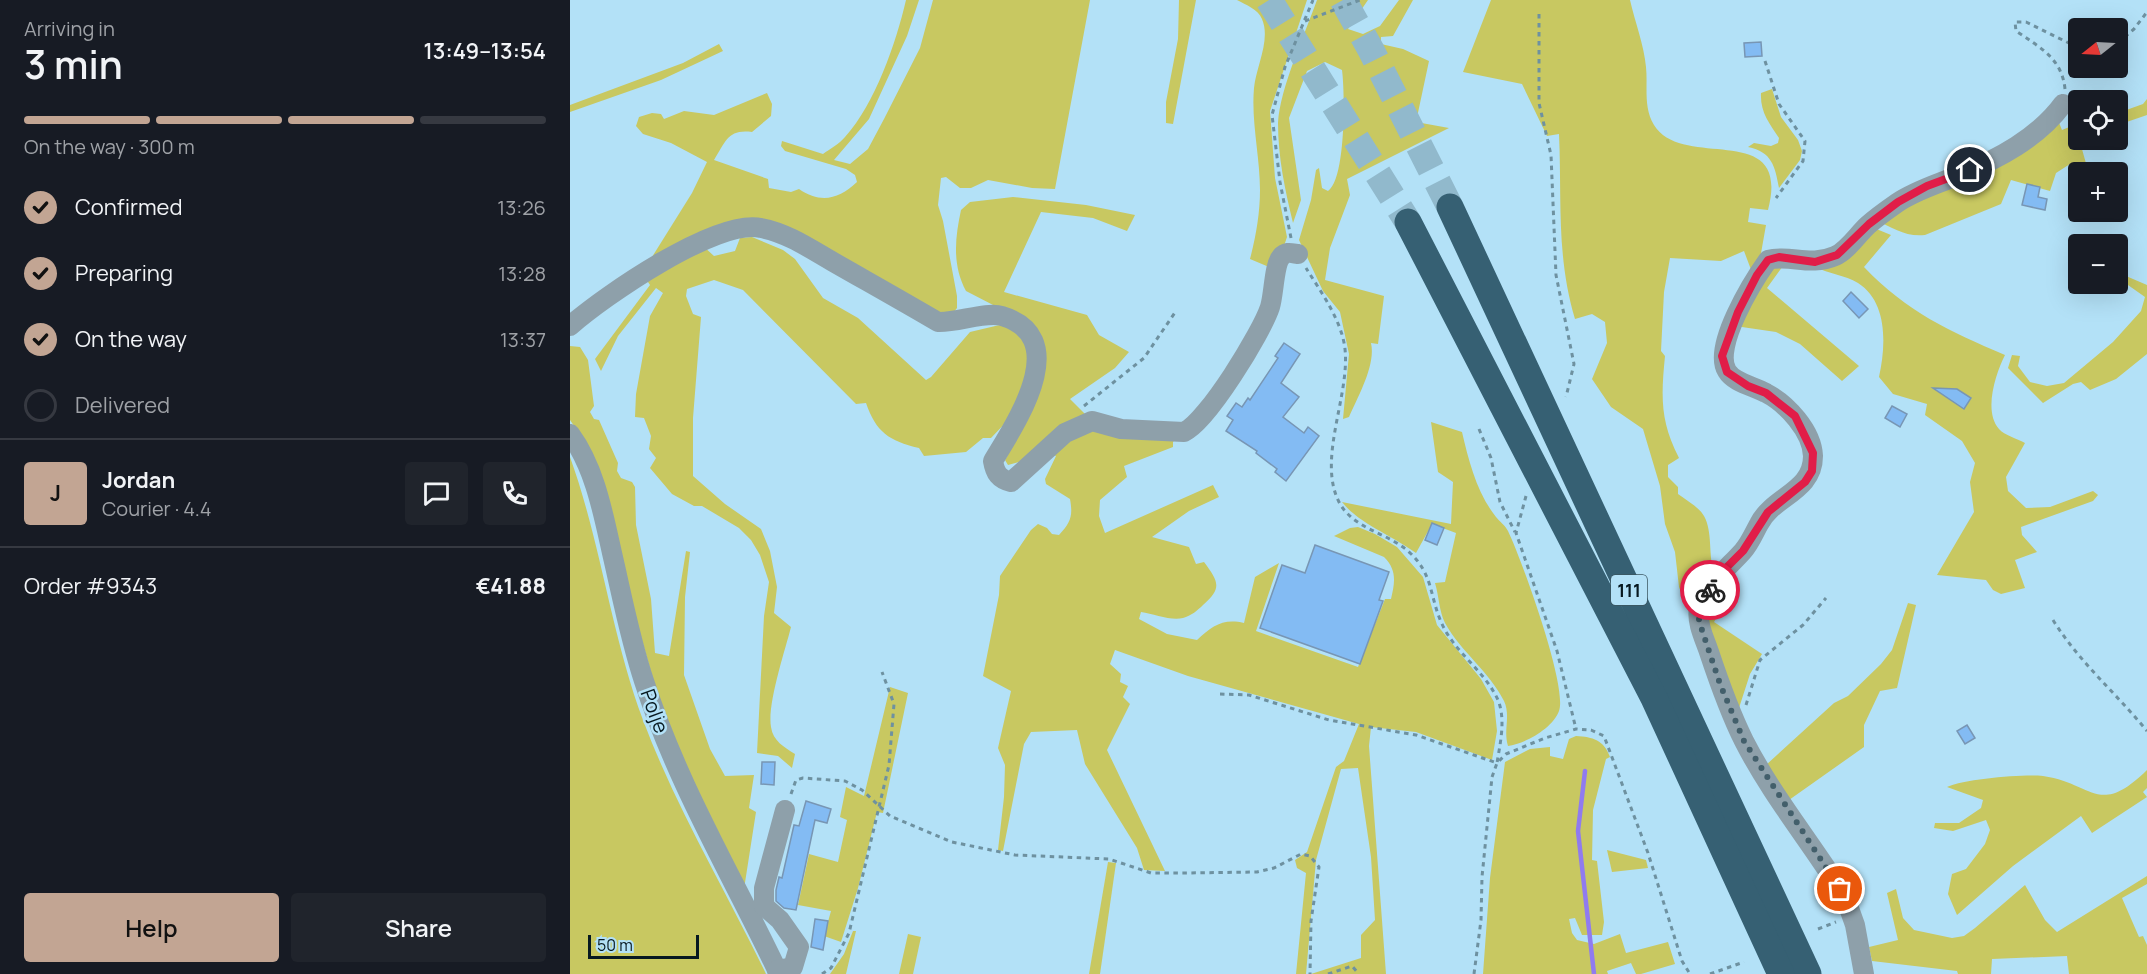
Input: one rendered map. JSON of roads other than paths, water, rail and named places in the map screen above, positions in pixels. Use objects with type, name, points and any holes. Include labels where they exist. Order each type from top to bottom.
[{"type":"highway","name":"111","points":[[1450,207],[1808,974]]},
{"type":"highway","name":"111","points":[[1408,222],[1654,698],[1781,974]]},
{"type":"street","points":[[1864,974],[1855,925],[1845,897],[1744,741],[1720,684],[1699,621],[1699,608],[1723,571],[1743,551],[1764,518],[1805,482],[1812,471],[1813,453],[1795,416],[1766,393],[1748,386],[1727,372],[1722,356],[1738,312],[1768,260],[1779,257],[1815,262],[1837,255],[1869,224],[1898,202],[1927,186],[1959,176],[2016,146],[2051,121],[2063,104]]},
{"type":"street","points":[[570,326],[625,285],[685,249],[729,230],[760,227],[794,240],[938,322],[952,323],[1001,315],[1023,327],[1036,346],[1038,364],[1026,404],[993,461],[995,471],[1002,480],[1011,482],[1065,432],[1092,421],[1121,429],[1184,432],[1193,428],[1229,379],[1262,327],[1274,291],[1277,263],[1282,255],[1289,252],[1298,254]]},
{"type":"street","name":"Polje","points":[[570,434],[585,459],[596,488],[632,638],[663,734],[700,815],[778,972]]},
{"type":"street","points":[[778,972],[793,967],[799,948],[780,920],[764,906],[764,888],[785,810]]},
{"type":"waterway","points":[[1585,771],[1578,831],[1594,974]]},
{"type":"tunnel","points":[[1269,0],[1408,222]]},
{"type":"tunnel","points":[[1343,0],[1371,50],[1450,207]]}]
